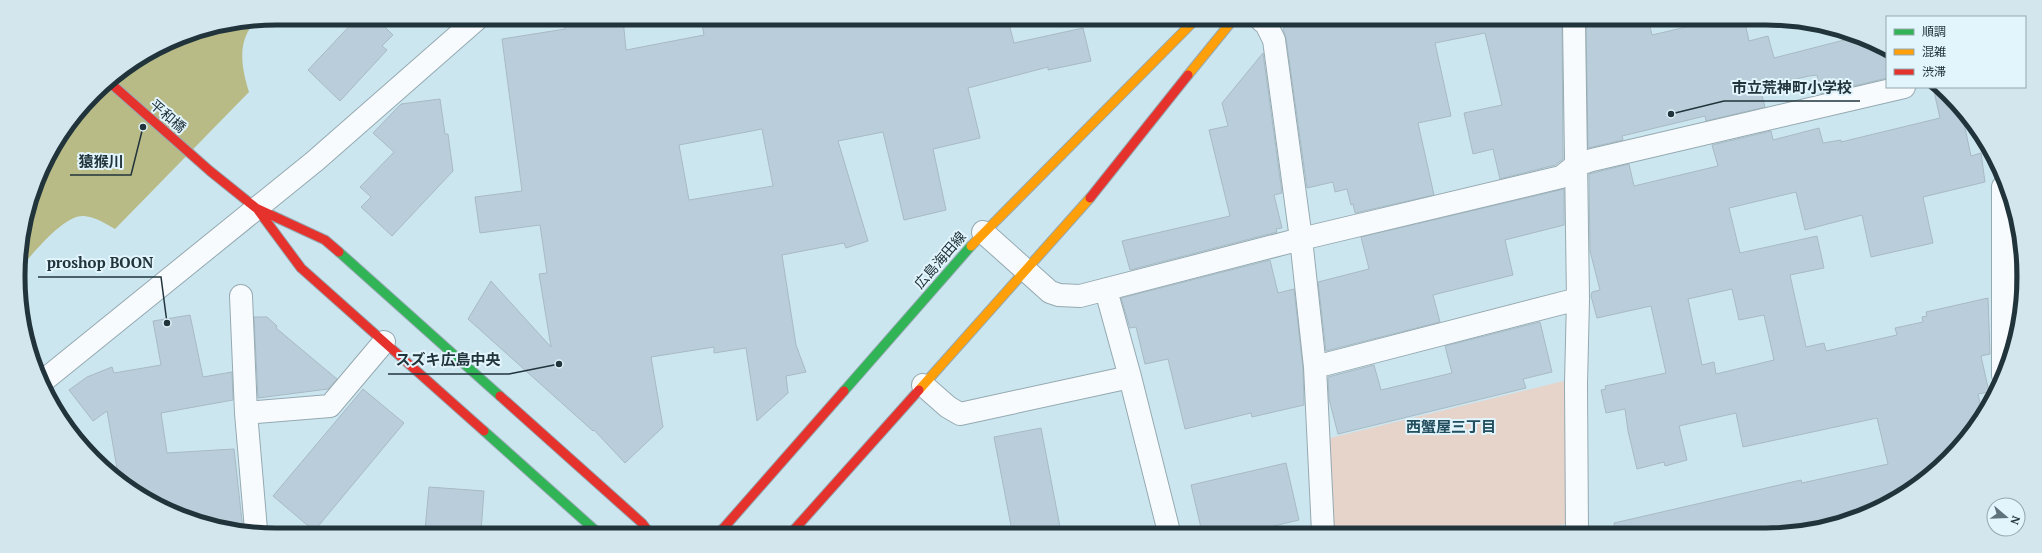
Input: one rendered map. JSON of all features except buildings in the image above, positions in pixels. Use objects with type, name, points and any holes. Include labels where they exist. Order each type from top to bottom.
[{"type":"main road","name":"広島海田線","points":[[724,528],[984,232],[1190,25]]},
{"type":"main road","points":[[796,528],[1083,206],[1229,25]]},
{"type":"main road","name":"平和橋","points":[[113,85],[210,171],[256,208]]},
{"type":"main road","points":[[256,208],[301,268],[593,528]]},
{"type":"main road","points":[[256,208],[325,240],[642,523],[646,528]]},
{"type":"street","points":[[46,378],[315,161],[470,25]]},
{"type":"street","points":[[1266,25],[1274,40],[1301,239],[1315,367],[1323,528]]},
{"type":"street","points":[[1574,25],[1578,299],[1576,384],[1577,528]]},
{"type":"street","points":[[984,232],[1050,292],[1059,295],[1080,296],[1301,239],[1561,177],[1576,166],[1900,88]]},
{"type":"street","points":[[2003,193],[2003,360]]},
{"type":"street","points":[[1106,290],[1130,377],[1168,528]]},
{"type":"street","points":[[241,296],[246,413],[256,527]]},
{"type":"street","points":[[1315,367],[1578,299]]},
{"type":"street","points":[[246,413],[330,406],[384,342]]},
{"type":"street","points":[[923,385],[948,407],[960,414],[1130,377]]},
{"type":"shaded area","points":[[252,27],[245,38],[242,56],[244,74],[249,92],[115,229],[93,218],[84,216],[76,217],[67,221],[58,228],[26,262],[30,227],[44,180],[67,137],[87,111],[123,77],[165,51],[196,38],[227,30]]},
{"type":"shaded area","points":[[1568,380],[1569,523],[1548,528],[1331,528],[1326,439]]},
{"type":"traffic: fast","points":[[844,391],[971,246]]},
{"type":"traffic: fast","points":[[339,252],[500,396]]},
{"type":"traffic: fast","points":[[484,431],[593,528]]},
{"type":"traffic: slow","points":[[971,246],[1190,25]]},
{"type":"traffic: slow","points":[[1188,75],[1229,25]]},
{"type":"traffic: slow","points":[[919,390],[1090,198]]},
{"type":"traffic: jam","points":[[1090,198],[1188,75]]},
{"type":"traffic: jam","points":[[113,85],[210,171],[256,208],[325,240],[339,252]]},
{"type":"traffic: jam","points":[[258,210],[301,268],[484,431]]},
{"type":"traffic: jam","points":[[796,528],[919,390]]},
{"type":"traffic: jam","points":[[724,528],[844,391]]},
{"type":"traffic: jam","points":[[500,396],[646,528]]},
{"type":"place","name":"市立荒神町小学校","points":[[1671,114]]},
{"type":"place","name":"猿猴川","points":[[143,127]]},
{"type":"place","name":"proshop BOON","points":[[167,323]]},
{"type":"place","name":"スズキ広島中央","points":[[559,364]]},
{"type":"district","name":"西蟹屋三丁目","points":[[1451,427]]}]
